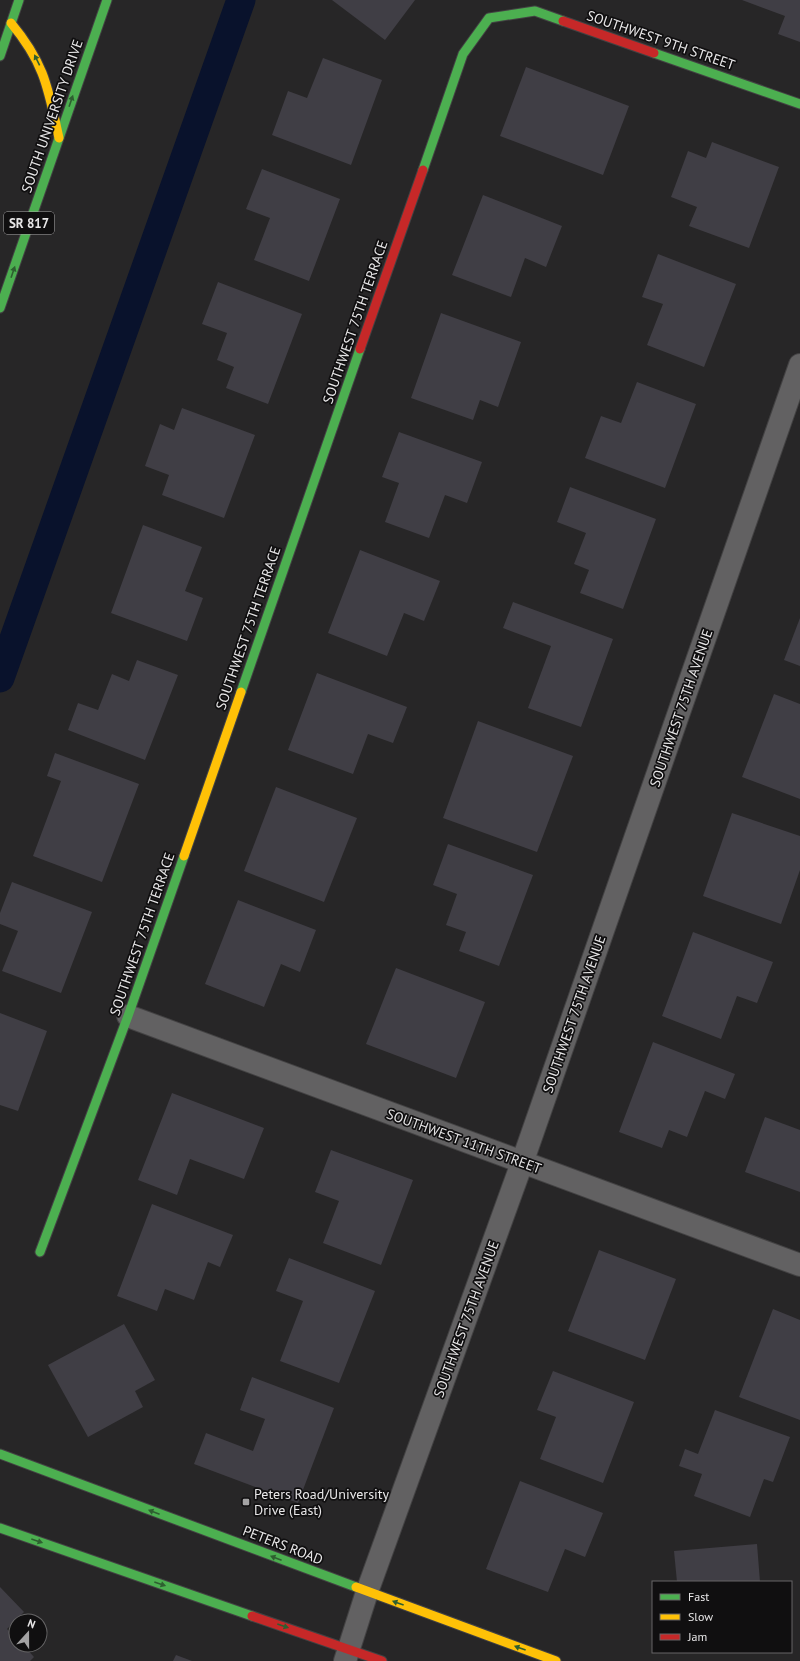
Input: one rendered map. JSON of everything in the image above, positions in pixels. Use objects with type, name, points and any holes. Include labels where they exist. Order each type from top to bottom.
[{"type":"street","points":[[0,56],[19,0]]},
{"type":"street","name":"SOUTH UNIVERSITY DRIVE","points":[[0,308],[107,0]]},
{"type":"street","name":"SOUTHWEST 9TH STREET","points":[[489,18],[535,11],[800,104]]},
{"type":"street","name":"SOUTHWEST 75TH TERRACE","points":[[40,1252],[128,1016],[463,54],[489,18]]},
{"type":"street","points":[[0,19],[11,23],[25,39],[38,61],[47,88],[59,138]]},
{"type":"street","name":"SOUTHWEST 75TH AVENUE","points":[[347,1655],[367,1592],[522,1163],[800,365]]},
{"type":"street","name":"SOUTHWEST 11TH STREET","points":[[128,1016],[800,1265]]},
{"type":"street","name":"PETERS ROAD","points":[[0,1454],[367,1592],[556,1661]]},
{"type":"street","points":[[0,1528],[347,1655],[382,1661]]},
{"type":"building","points":[[332,0],[415,0],[385,40]]},
{"type":"building","points":[[742,0],[800,0],[800,42],[778,34],[785,16]]},
{"type":"building","points":[[323,58],[382,80],[351,165],[272,135],[288,91],[307,98]]},
{"type":"building","points":[[526,67],[629,106],[603,175],[500,136]]},
{"type":"building","points":[[712,142],[779,167],[749,248],[689,226],[697,207],[671,197],[688,151],[706,158]]},
{"type":"building","points":[[262,169],[340,199],[309,281],[254,260],[270,218],[246,209]]},
{"type":"building","points":[[483,195],[562,226],[546,267],[525,258],[511,297],[452,275]]},
{"type":"building","points":[[658,254],[736,284],[704,367],[647,345],[663,304],[642,297]]},
{"type":"building","points":[[218,282],[302,314],[268,404],[226,388],[234,367],[217,360],[227,333],[202,324]]},
{"type":"building","points":[[441,313],[521,342],[498,407],[480,400],[473,420],[411,398]]},
{"type":"building","points":[[637,382],[696,404],[665,488],[585,458],[601,416],[621,423]]},
{"type":"building","points":[[182,408],[255,435],[224,518],[162,495],[169,475],[145,466],[160,424],[174,430]]},
{"type":"building","points":[[399,432],[482,462],[467,503],[445,495],[429,538],[385,522],[399,483],[382,477]]},
{"type":"building","points":[[570,487],[656,519],[623,609],[580,593],[589,570],[574,564],[586,533],[557,522]]},
{"type":"building","points":[[143,525],[202,547],[185,591],[203,598],[187,641],[111,613]]},
{"type":"building","points":[[360,550],[440,581],[424,621],[404,613],[387,656],[328,633]]},
{"type":"building","points":[[513,602],[613,639],[581,727],[528,708],[551,646],[503,628]]},
{"type":"building","points":[[800,618],[800,666],[784,660]]},
{"type":"building","points":[[137,660],[178,675],[145,760],[68,730],[78,703],[98,710],[112,674],[129,681]]},
{"type":"building","points":[[317,673],[407,707],[393,743],[368,734],[353,774],[288,750]]},
{"type":"building","points":[[774,694],[800,704],[800,799],[742,777]]},
{"type":"building","points":[[478,721],[573,756],[537,852],[443,818]]},
{"type":"building","points":[[55,753],[139,784],[102,882],[33,856],[61,781],[47,776]]},
{"type":"building","points":[[276,787],[357,818],[324,902],[244,871]]},
{"type":"building","points":[[732,813],[800,836],[800,870],[781,924],[703,896]]},
{"type":"building","points":[[448,844],[533,875],[499,966],[459,951],[466,932],[446,925],[457,894],[433,885]]},
{"type":"building","points":[[12,882],[92,912],[61,993],[2,971],[18,931],[0,924],[0,913]]},
{"type":"building","points":[[238,900],[316,930],[300,972],[281,964],[264,1007],[205,984]]},
{"type":"building","points":[[693,932],[773,962],[757,1003],[737,996],[721,1039],[662,1016]]},
{"type":"building","points":[[396,968],[485,1002],[456,1078],[366,1044]]},
{"type":"building","points":[[0,1013],[47,1031],[18,1111],[0,1105]]},
{"type":"building","points":[[653,1042],[735,1074],[725,1099],[705,1091],[687,1137],[669,1130],[662,1148],[619,1132]]},
{"type":"building","points":[[172,1093],[264,1128],[244,1179],[190,1159],[177,1195],[138,1180]]},
{"type":"building","points":[[765,1117],[800,1130],[800,1192],[745,1172]]},
{"type":"building","points":[[331,1150],[413,1180],[381,1265],[323,1243],[339,1201],[315,1192]]},
{"type":"building","points":[[152,1204],[233,1235],[220,1267],[208,1262],[194,1300],[165,1289],[157,1311],[117,1296]]},
{"type":"building","points":[[599,1250],[676,1279],[645,1360],[568,1331]]},
{"type":"building","points":[[289,1258],[375,1291],[339,1383],[280,1361],[303,1301],[276,1291]]},
{"type":"building","points":[[773,1309],[800,1320],[800,1420],[739,1397]]},
{"type":"building","points":[[124,1324],[155,1380],[135,1391],[143,1407],[88,1437],[48,1365]]},
{"type":"building","points":[[553,1371],[634,1402],[603,1483],[540,1459],[556,1417],[537,1410]]},
{"type":"building","points":[[252,1377],[334,1408],[298,1503],[194,1464],[206,1433],[253,1451],[265,1419],[240,1410]]},
{"type":"building","points":[[715,1410],[790,1437],[773,1482],[764,1479],[750,1517],[694,1496],[702,1474],[679,1466],[685,1449],[698,1454]]},
{"type":"building","points":[[520,1481],[603,1513],[585,1557],[565,1549],[548,1592],[486,1569]]},
{"type":"building","points":[[757,1544],[760,1581],[677,1581],[674,1551]]},
{"type":"building","points":[[0,1587],[24,1612],[8,1613],[8,1653],[30,1653],[34,1657],[30,1661],[0,1661]]},
{"type":"building","points":[[176,1655],[192,1661],[173,1661]]},
{"type":"waterway","points":[[0,678],[241,0]]},
{"type":"traffic: fast","points":[[0,56],[19,0]]},
{"type":"traffic: fast","points":[[0,308],[107,0]]},
{"type":"traffic: fast","points":[[423,170],[463,54],[489,18],[535,11],[563,21]]},
{"type":"traffic: fast","points":[[654,53],[800,104]]},
{"type":"traffic: fast","points":[[241,692],[360,349]]},
{"type":"traffic: fast","points":[[40,1252],[128,1016],[184,856]]},
{"type":"traffic: fast","points":[[0,1454],[356,1587]]},
{"type":"traffic: fast","points":[[0,1528],[252,1616]]},
{"type":"traffic: slow","points":[[11,23],[31,51],[44,77],[59,138]]},
{"type":"traffic: slow","points":[[184,856],[241,692]]},
{"type":"traffic: slow","points":[[356,1587],[556,1661]]},
{"type":"traffic: jam","points":[[563,21],[654,53]]},
{"type":"traffic: jam","points":[[360,349],[423,170]]},
{"type":"traffic: jam","points":[[252,1616],[382,1661]]},
{"type":"place","name":"Peters Road/University Drive (East)","points":[[246,1502]]}]
